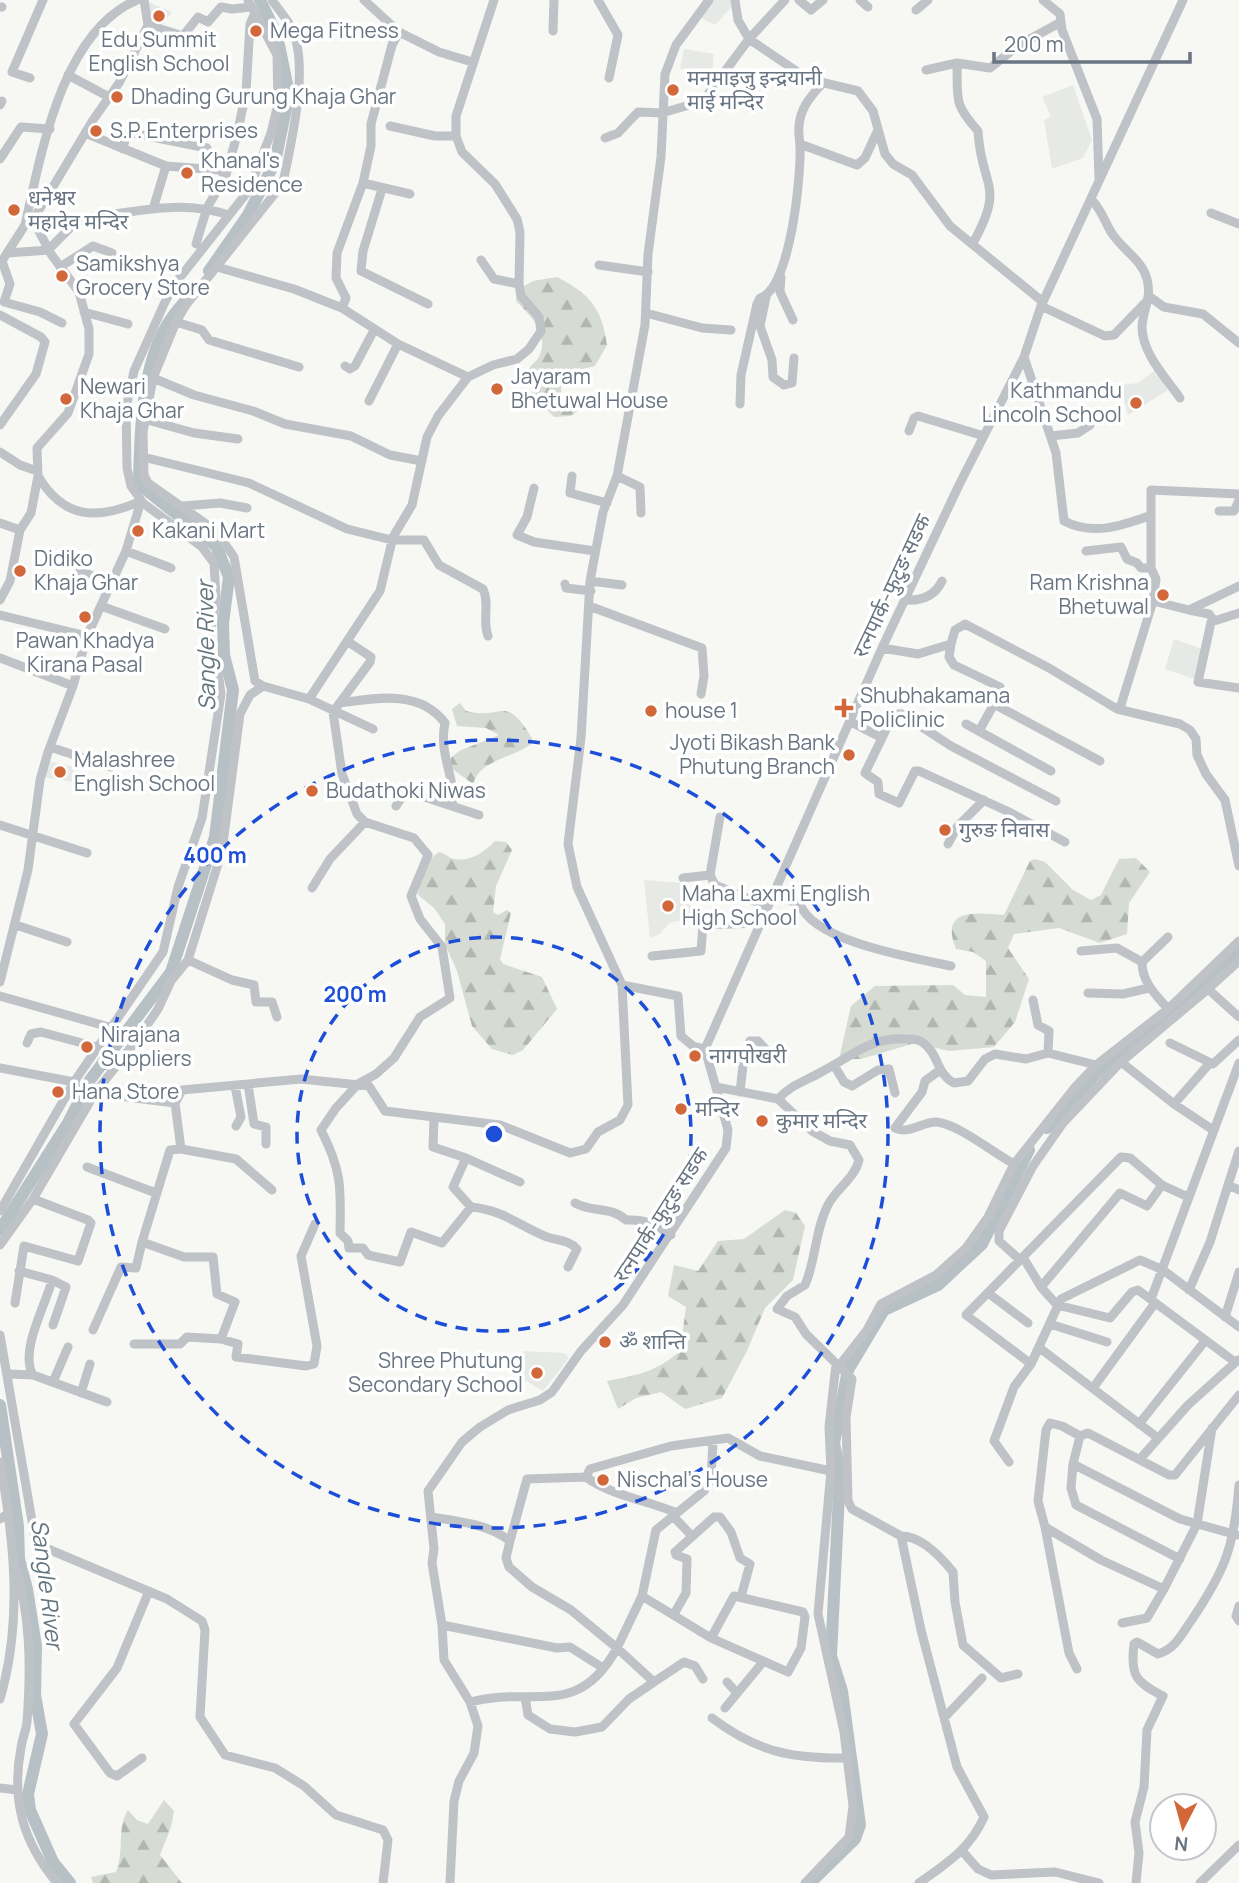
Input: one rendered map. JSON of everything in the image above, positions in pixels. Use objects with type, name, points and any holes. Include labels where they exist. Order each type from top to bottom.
[{"type":"street","points":[[30,78],[12,72],[43,0]]},
{"type":"street","points":[[0,600],[10,581],[20,530],[31,513],[38,474],[37,448],[68,413],[89,354],[89,329],[79,292],[29,223],[47,141],[68,75],[79,51],[120,7],[137,0]]},
{"type":"street","points":[[62,323],[40,312],[4,302],[9,284],[3,259],[109,97],[148,25],[144,0]]},
{"type":"street","points":[[272,0],[291,27],[298,63],[299,99],[286,168],[280,187],[186,305],[176,322],[153,378],[144,419],[144,475],[154,490],[216,531],[234,557],[238,567],[251,672],[255,681],[263,686],[309,699],[373,729]]},
{"type":"street","points":[[364,0],[399,32],[439,52],[472,62]]},
{"type":"street","points":[[309,699],[380,591],[392,540],[412,505],[427,438],[438,416],[468,377],[494,365],[517,359],[537,338],[542,325],[522,296],[519,284],[520,232],[517,219],[495,184],[462,152],[456,136],[456,116],[494,0]]},
{"type":"street","points":[[553,31],[554,0]]},
{"type":"street","points":[[598,0],[618,34],[609,78]]},
{"type":"street","points":[[181,1149],[175,1103],[183,1089],[301,1079],[358,1084],[369,1086],[385,1111],[500,1125],[570,1153],[586,1149],[598,1132],[620,1120],[628,1105],[622,985],[577,887],[568,844],[581,738],[590,586],[595,551],[617,476],[646,313],[648,272],[662,157],[665,74],[672,55],[709,0]]},
{"type":"street","points":[[735,0],[737,20],[749,39],[821,85],[858,91],[873,111],[885,154],[893,164],[912,175],[950,226],[1042,304],[1105,336],[1114,335],[1150,297]]},
{"type":"street","points":[[605,138],[618,134],[638,112],[662,113],[709,96],[712,88],[749,39],[785,0]]},
{"type":"street","points":[[799,0],[811,10],[823,0]]},
{"type":"street","points":[[916,10],[928,0]]},
{"type":"street","points":[[1042,0],[1057,9],[1097,119],[1101,160],[1098,187]]},
{"type":"street","name":"रत्नपार्क-फुटुङ सडक","points":[[470,1702],[444,1660],[442,1625],[432,1563],[428,1491],[462,1442],[508,1410],[540,1400],[552,1392],[600,1329],[623,1305],[671,1235],[729,1140],[705,1049],[882,648],[1024,357],[1042,304],[1183,0]]},
{"type":"street","points":[[148,25],[183,36],[198,17],[208,22],[221,7],[232,9],[252,6]]},
{"type":"street","points":[[196,244],[207,208],[226,176],[246,92],[252,6]]},
{"type":"street","points":[[0,1211],[109,1027],[163,953],[178,887],[202,818],[221,694],[218,670],[208,646],[216,597],[214,563],[202,547],[143,501],[131,486],[127,468],[126,408],[134,370],[174,285],[249,190],[259,171],[278,104],[277,55],[252,6]]},
{"type":"street","points":[[926,70],[957,63],[990,68],[1019,45],[1061,22]]},
{"type":"street","points":[[342,308],[346,298],[336,278],[337,253],[363,183],[371,146],[371,124],[399,32]]},
{"type":"street","points":[[957,63],[959,104],[963,116],[978,131],[979,150],[991,192],[989,215],[972,243]]},
{"type":"street","points":[[68,75],[109,97]]},
{"type":"street","points":[[793,320],[780,292],[781,275],[798,187],[799,126],[806,100],[821,85]]},
{"type":"street","points":[[390,126],[435,136],[456,136]]},
{"type":"street","points":[[0,159],[3,147],[21,127],[50,129]]},
{"type":"street","points":[[800,144],[857,165],[865,158],[878,130]]},
{"type":"street","points":[[123,149],[126,135],[132,133],[207,148]]},
{"type":"street","points":[[85,134],[166,166],[219,170],[226,176]]},
{"type":"street","points":[[47,141],[58,147]]},
{"type":"street","points":[[153,209],[166,166]]},
{"type":"street","points":[[363,183],[410,194]]},
{"type":"street","points":[[382,189],[363,251],[361,271],[428,304]]},
{"type":"street","points":[[1092,200],[1105,214],[1111,232],[1140,263],[1147,278],[1150,297],[1142,326],[1146,346],[1180,398]]},
{"type":"street","points":[[3,259],[48,250],[74,224],[86,218],[182,205],[207,208],[229,215]]},
{"type":"street","points":[[1211,214],[1239,224]]},
{"type":"street","points":[[60,267],[93,246],[112,253]]},
{"type":"street","points":[[481,260],[494,279],[519,284]]},
{"type":"street","points":[[599,265],[648,272]]},
{"type":"street","points":[[217,267],[294,289],[342,308],[398,344],[468,377]]},
{"type":"street","points":[[781,275],[766,297],[761,333],[772,360],[773,377],[784,385],[792,383],[794,358]]},
{"type":"street","points":[[740,404],[741,374],[757,304],[760,298],[766,297]]},
{"type":"street","points":[[1150,297],[1164,307],[1203,314],[1239,343]]},
{"type":"street","points":[[84,312],[128,324]]},
{"type":"street","points":[[646,313],[702,328],[730,330]]},
{"type":"street","points":[[0,315],[41,337],[45,342],[36,374],[0,425]]},
{"type":"street","points":[[176,322],[202,330],[209,340],[299,367]]},
{"type":"street","points":[[345,366],[350,369],[355,366],[373,330]]},
{"type":"street","points":[[369,401],[398,344]]},
{"type":"street","points":[[1024,357],[1051,436],[1064,521],[1100,530],[1149,516]]},
{"type":"street","points":[[153,378],[194,395],[285,424],[343,434],[390,455],[422,461]]},
{"type":"street","points":[[909,431],[914,418],[918,416],[984,436]]},
{"type":"street","points":[[144,419],[194,432],[238,439]]},
{"type":"street","points":[[1051,436],[1078,433],[1090,425]]},
{"type":"street","points":[[0,452],[38,474],[57,499],[74,512],[113,512],[143,501],[154,490]]},
{"type":"street","points":[[143,457],[249,483],[347,529],[392,540],[424,540],[439,565],[483,589],[486,595],[484,626],[488,636]]},
{"type":"street","points":[[572,476],[570,493],[607,503]]},
{"type":"street","points":[[617,476],[640,486],[641,513]]},
{"type":"street","points":[[534,488],[527,516],[517,535],[534,542],[595,551]]},
{"type":"street","points":[[1117,709],[1121,705],[1153,601],[1156,579],[1151,568],[1153,545],[1149,516],[1150,490],[1239,494]]},
{"type":"street","points":[[1219,512],[1234,511],[1239,500]]},
{"type":"street","points":[[0,982],[16,925],[33,837],[40,780],[73,686],[87,636],[126,551],[143,501]]},
{"type":"street","points":[[182,506],[219,503],[247,508]]},
{"type":"street","points":[[0,523],[20,530]]},
{"type":"street","points":[[1086,551],[1121,547],[1127,559],[1141,568],[1151,568]]},
{"type":"street","points":[[126,551],[171,568]]},
{"type":"street","points":[[80,571],[110,583]]},
{"type":"street","points":[[905,600],[924,598],[939,588],[942,581]]},
{"type":"street","points":[[565,584],[566,588],[622,585]]},
{"type":"street","points":[[1189,610],[1239,586]]},
{"type":"street","points":[[1153,601],[1209,614],[1211,622],[1198,681],[1239,688]]},
{"type":"street","points":[[101,606],[165,629]]},
{"type":"street","points":[[589,606],[702,648],[704,676],[701,694]]},
{"type":"street","points":[[1211,622],[1239,613]]},
{"type":"street","points":[[0,615],[87,636]]},
{"type":"street","points":[[979,731],[1000,687],[954,665],[949,657],[955,630],[965,624],[1049,668],[1117,709],[1180,724],[1190,730],[1196,739],[1197,755],[1206,774],[1225,800],[1239,866]]},
{"type":"street","points":[[347,641],[369,654],[370,662],[333,712],[346,788],[354,809],[365,822],[408,835],[428,855],[428,862],[411,896],[420,919],[442,947],[450,998],[419,1017],[394,1058],[376,1074],[358,1084],[335,1108],[321,1130],[335,1158],[341,1179],[340,1233],[348,1241],[349,1248],[363,1248],[368,1255],[400,1262],[411,1232],[442,1242],[471,1207]]},
{"type":"street","points":[[882,648],[918,654],[951,644]]},
{"type":"street","points":[[0,659],[73,686]]},
{"type":"street","points":[[0,1245],[33,1199],[94,1092],[158,1010],[172,981],[188,960],[222,851],[240,714],[244,702],[263,686]]},
{"type":"street","points":[[340,703],[379,698],[411,699],[439,716],[444,723],[442,750],[453,788],[452,804]]},
{"type":"street","points":[[994,704],[1100,761]]},
{"type":"street","points":[[1056,801],[951,746],[902,714],[893,714],[865,773],[878,782],[879,794],[899,803],[915,771],[919,771],[984,800],[1065,842]]},
{"type":"street","points":[[851,722],[882,738]]},
{"type":"street","points":[[966,724],[1051,771]]},
{"type":"street","points":[[50,747],[111,767]]},
{"type":"street","points":[[396,806],[406,791],[479,815]]},
{"type":"street","points":[[948,844],[957,827],[984,800]]},
{"type":"street","points":[[720,817],[710,875],[715,885],[767,906]]},
{"type":"street","points":[[312,888],[330,859],[365,822]]},
{"type":"street","points":[[0,825],[87,853]]},
{"type":"street","points":[[683,878],[710,875]]},
{"type":"street","points":[[773,895],[792,899],[800,904],[809,919],[861,946],[951,965]]},
{"type":"street","points":[[652,956],[701,951],[703,925],[760,923]]},
{"type":"street","points":[[16,925],[67,942]]},
{"type":"street","points":[[1142,962],[1168,937]]},
{"type":"street","points":[[804,1883],[849,1838],[853,1806],[848,1758],[818,1614],[831,1471],[829,1427],[837,1365],[867,1330],[881,1304],[936,1275],[965,1248],[988,1217],[1014,1164],[1040,1129],[1096,1065],[1168,1009],[1239,941]]},
{"type":"street","points":[[1081,951],[1117,948],[1142,962],[1149,988],[1168,1009]]},
{"type":"street","points":[[188,960],[232,980],[254,985],[256,1002],[272,1002],[277,1017]]},
{"type":"street","points":[[1140,1459],[1199,1393],[1237,1360],[1205,1341],[1153,1301],[1134,1290],[1110,1318],[1057,1305],[1021,1258],[998,1237],[1014,1200],[1052,1135],[1121,1062],[1239,961]]},
{"type":"street","points":[[622,985],[678,996],[681,1036],[693,1046],[705,1049]]},
{"type":"street","points":[[1088,993],[1124,994],[1149,988]]},
{"type":"street","points":[[1208,989],[1239,1017]]},
{"type":"street","points":[[0,996],[109,1027]]},
{"type":"street","points":[[1033,1000],[1038,1025],[1049,1031],[1048,1053]]},
{"type":"street","points":[[27,1043],[31,1034],[41,1032],[97,1047]]},
{"type":"street","points":[[778,1099],[792,1085],[877,1040],[890,1037],[919,1040],[934,1051],[940,1070],[948,1080],[964,1083],[990,1055],[1026,1059],[1048,1053],[1096,1065]]},
{"type":"street","points":[[1174,1104],[1209,1064],[1239,1040]]},
{"type":"street","points":[[740,1092],[744,1056],[750,1041],[758,1041],[772,1056]]},
{"type":"street","points":[[1170,1043],[1193,1052],[1209,1064]]},
{"type":"street","points":[[1121,1062],[1174,1104],[1213,1130]]},
{"type":"street","points":[[1093,1388],[1153,1301],[1188,1197],[1239,1063]]},
{"type":"street","points":[[834,1065],[844,1082],[852,1086],[878,1070],[889,1069],[895,1093]]},
{"type":"street","points":[[0,1068],[76,1083],[94,1092],[175,1103]]},
{"type":"street","points":[[940,1070],[925,1081],[922,1092],[895,1128],[906,1130],[937,1122],[954,1128],[1014,1164]]},
{"type":"street","points":[[248,1084],[254,1124],[266,1127],[266,1144]]},
{"type":"street","points":[[235,1086],[241,1117],[236,1126]]},
{"type":"street","points":[[716,1087],[778,1099],[811,1131],[830,1141],[850,1145],[859,1160],[857,1169],[828,1203],[812,1251],[805,1285],[787,1296],[777,1309],[795,1317],[806,1334],[852,1379],[846,1417],[848,1501],[852,1509],[901,1536],[922,1543],[953,1572],[963,1645],[1001,1678],[1018,1674]]},
{"type":"street","points":[[434,1119],[433,1147],[466,1158],[520,1182]]},
{"type":"street","points":[[93,1330],[121,1267],[136,1268],[170,1150],[181,1149],[236,1159],[272,1189]]},
{"type":"street","points":[[1189,1290],[1210,1242],[1239,1150]]},
{"type":"street","points":[[1031,1364],[966,1315],[1121,1157],[1130,1158],[1162,1185],[1188,1197]]},
{"type":"street","points":[[466,1158],[453,1187],[471,1207],[489,1209],[512,1217],[547,1237],[571,1243],[578,1249],[568,1267]]},
{"type":"street","points":[[87,1167],[156,1193]]},
{"type":"street","points":[[1041,1287],[1120,1193],[1147,1206],[1162,1185]]},
{"type":"street","points":[[1228,1185],[1239,1189]]},
{"type":"street","points":[[15,1303],[24,1246],[81,1259],[90,1230],[91,1223],[88,1220],[33,1199]]},
{"type":"street","points":[[575,1203],[584,1208],[615,1211],[626,1220],[642,1219],[653,1222],[671,1235]]},
{"type":"street","points":[[134,1344],[180,1344],[187,1337],[221,1339],[238,1344],[236,1357],[306,1366],[314,1364],[317,1346],[301,1256],[314,1224]]},
{"type":"street","points":[[142,1242],[184,1256],[213,1257],[217,1294],[235,1302],[221,1339]]},
{"type":"street","points":[[1009,1462],[994,1441],[1014,1387],[1041,1349],[1057,1305],[1076,1289],[1135,1261],[1163,1270],[1239,1327]]},
{"type":"street","points":[[19,1271],[64,1283],[66,1287],[53,1325]]},
{"type":"street","points":[[1225,1317],[1239,1272]]},
{"type":"street","points":[[33,1375],[28,1363],[34,1333],[52,1280]]},
{"type":"street","points":[[988,1293],[1028,1323]]},
{"type":"street","points":[[1050,1324],[1107,1342]]},
{"type":"street","points":[[0,1335],[9,1374],[36,1544],[167,1599],[204,1625],[200,1717],[225,1755],[275,1768],[304,1786],[336,1815],[383,1830],[388,1840],[383,1883]]},
{"type":"street","points":[[1139,1424],[1205,1341]]},
{"type":"street","points":[[52,1382],[68,1347]]},
{"type":"street","points":[[1041,1349],[1158,1438]]},
{"type":"street","points":[[81,1393],[90,1364]]},
{"type":"street","points":[[9,1374],[33,1375],[107,1402]]},
{"type":"street","points":[[1077,1669],[1069,1653],[1038,1501],[1046,1430],[1050,1423],[1080,1436],[1088,1433],[1169,1475],[1175,1475],[1239,1395]]},
{"type":"street","points":[[1122,1623],[1147,1618],[1197,1524],[1212,1428]]},
{"type":"street","points":[[1080,1436],[1073,1464],[1071,1489],[1076,1505],[1180,1559]]},
{"type":"street","points":[[586,1477],[590,1469],[671,1446],[728,1438],[760,1456],[831,1471]]},
{"type":"street","points":[[450,1883],[454,1801],[459,1781],[474,1753],[478,1726],[470,1702],[488,1697],[564,1696],[576,1693],[603,1668],[617,1647],[642,1596],[656,1530],[696,1500],[708,1485],[713,1442]]},
{"type":"street","points":[[0,1462],[14,1562],[13,1645],[0,1699]]},
{"type":"street","points":[[1073,1464],[1180,1519],[1237,1535]]},
{"type":"street","points":[[654,1682],[617,1647],[571,1610],[532,1587],[509,1567],[506,1558],[510,1541],[527,1479],[586,1477],[601,1488],[634,1496],[675,1514],[691,1535]]},
{"type":"street","points":[[1136,1883],[1139,1853],[1135,1822],[1144,1787],[1147,1730],[1163,1696],[1143,1686],[1136,1678],[1132,1660],[1134,1644],[1137,1642],[1158,1654],[1172,1649],[1215,1586],[1237,1535],[1239,1485]]},
{"type":"street","points":[[0,1519],[9,1513]]},
{"type":"street","points":[[431,1517],[476,1524],[500,1533],[510,1541]]},
{"type":"street","points":[[674,1614],[686,1592],[687,1559],[675,1552],[714,1517],[720,1517],[727,1524],[740,1558],[750,1563],[741,1597]]},
{"type":"street","points":[[1045,1527],[1101,1560],[1164,1589]]},
{"type":"street","points":[[901,1536],[921,1630],[957,1767],[984,1817],[975,1837],[963,1852],[919,1883]]},
{"type":"street","points":[[14,1562],[30,1634],[27,1724],[20,1749],[16,1800],[26,1834],[57,1883]]},
{"type":"street","points":[[142,1758],[117,1776],[110,1773],[74,1724],[117,1668],[149,1591]]},
{"type":"street","points":[[642,1596],[711,1638],[762,1663],[790,1672],[801,1648],[803,1612],[734,1596],[711,1638]]},
{"type":"street","points":[[1239,1606],[1236,1616],[1239,1621]]},
{"type":"street","points":[[442,1625],[556,1648],[570,1647],[603,1668]]},
{"type":"street","points":[[525,1697],[528,1715],[550,1729],[575,1732],[602,1727],[629,1699],[684,1662],[695,1666],[703,1679]]},
{"type":"street","points":[[725,1708],[762,1663]]},
{"type":"street","points":[[945,1717],[982,1678]]},
{"type":"street","points":[[727,1682],[737,1693]]},
{"type":"street","points":[[712,1718],[739,1739],[782,1754],[798,1758],[848,1758]]},
{"type":"street","points":[[0,1788],[17,1790]]},
{"type":"street","points":[[1200,1883],[1239,1845]]},
{"type":"street","points":[[963,1852],[978,1869],[991,1875],[1055,1872],[1099,1883]]},
{"type":"shaded area","points":[[712,0],[731,0],[733,5],[715,25],[699,17]]},
{"type":"shaded area","name":"Edu Summit English School","points":[[148,2],[172,12],[162,26],[149,20]]},
{"type":"shaded area","points":[[684,49],[714,54],[712,73],[680,69]]},
{"type":"shaded area","points":[[1073,85],[1092,140],[1083,158],[1052,169],[1044,120],[1051,116],[1042,97]]},
{"type":"shaded area","name":"Kathmandu Lincoln School","points":[[1154,371],[1168,390],[1128,415],[1120,385],[1138,383]]},
{"type":"shaded area","points":[[1174,639],[1205,650],[1197,680],[1165,669]]},
{"type":"shaded area","name":"Malashree English School","points":[[48,761],[78,768],[73,782],[42,777]]},
{"type":"shaded area","name":"Maha Laxmi English High School","points":[[644,880],[683,883],[691,901],[691,918],[669,923],[660,934],[650,938]]},
{"type":"shaded area","name":"Shree Phutung Secondary School","points":[[523,1351],[564,1353],[569,1358],[543,1391],[509,1370]]},
{"type":"green space","points":[[557,277],[586,296],[598,312],[607,345],[595,366],[568,373],[561,381],[561,396],[581,404],[580,409],[571,416],[554,417],[532,393],[528,371],[539,357],[542,341],[537,326],[516,301],[517,290],[533,281]]},
{"type":"green space","points":[[460,703],[466,711],[509,712],[523,724],[532,738],[531,744],[524,749],[483,769],[473,784],[451,768],[451,758],[459,751],[499,735],[486,728],[457,726],[452,709]]},
{"type":"green space","points":[[495,841],[506,842],[512,850],[496,886],[493,912],[498,915],[507,910],[511,913],[500,959],[503,964],[542,977],[557,1009],[523,1050],[513,1055],[492,1049],[472,1026],[457,971],[445,944],[445,924],[434,908],[418,895],[427,865],[439,852],[454,859],[472,858]]},
{"type":"green space","points":[[1136,858],[1150,872],[1129,903],[1127,934],[1100,943],[1059,928],[1014,934],[1008,948],[1029,979],[1015,1022],[994,1047],[949,1051],[915,1043],[861,1059],[844,1059],[840,1055],[851,1006],[875,986],[953,985],[965,995],[986,997],[986,961],[973,952],[956,949],[952,935],[953,926],[957,919],[972,914],[1004,915],[1030,861],[1035,859],[1045,862],[1073,890],[1091,900],[1101,895],[1119,859]]},
{"type":"green space","points":[[785,1210],[796,1213],[805,1226],[793,1280],[765,1308],[747,1351],[722,1398],[685,1409],[661,1392],[636,1398],[618,1409],[607,1381],[646,1372],[680,1351],[686,1307],[668,1296],[674,1265],[698,1271],[718,1241],[744,1239]]},
{"type":"green space","points":[[164,1800],[174,1811],[160,1855],[182,1883],[93,1883],[91,1877],[116,1872],[122,1825],[128,1810],[137,1820],[148,1824]]},
{"type":"waterway","name":"Sangle River","points":[[209,271],[248,215],[275,162],[289,94],[277,35],[260,0]]},
{"type":"waterway","name":"Sangle River","points":[[0,1230],[68,1123],[90,1080],[171,972],[215,837],[233,690],[224,655],[223,623],[229,577],[216,546],[139,484],[144,402],[152,361],[167,325],[187,299]]},
{"type":"waterway","points":[[1047,1128],[1097,1072],[1109,1065],[1202,987],[1239,950]]},
{"type":"waterway","points":[[810,1883],[855,1839],[860,1825],[842,1691],[831,1656],[840,1473],[834,1443],[848,1370],[884,1310],[938,1285],[982,1244],[1029,1150]]},
{"type":"waterway","name":"Sangle River","points":[[0,1405],[18,1526],[19,1559],[36,1646],[35,1695],[42,1734],[28,1794],[30,1810],[53,1862],[70,1883]]},
{"type":"place","name":"Edu Summit English School","points":[[159,16]]},
{"type":"place","name":"Mega Fitness","points":[[256,31]]},
{"type":"place","name":"मनमाइजु इन्द्रयानी माई मन्दिर","points":[[673,90]]},
{"type":"place","name":"Dhading Gurung Khaja Ghar","points":[[117,97]]},
{"type":"place","name":"S.P. Enterprises","points":[[96,131]]},
{"type":"place","name":"Khanal's Residence","points":[[187,173]]},
{"type":"place","name":"धनेश्वर महादेव मन्दिर","points":[[14,210]]},
{"type":"place","name":"Samikshya Grocery Store","points":[[62,276]]},
{"type":"place","name":"Jayaram Bhetuwal House","points":[[497,389]]},
{"type":"place","name":"Newari Khaja Ghar","points":[[66,399]]},
{"type":"place","name":"Kathmandu Lincoln School","points":[[1136,403]]},
{"type":"place","name":"Kakani Mart","points":[[138,531]]},
{"type":"place","name":"Didiko Khaja Ghar","points":[[20,571]]},
{"type":"place","name":"Ram Krishna Bhetuwal","points":[[1163,595]]},
{"type":"place","name":"Pawan Khadya Kirana Pasal","points":[[85,617]]},
{"type":"place","name":"Shubhakamana Policlinic","points":[[844,708]]},
{"type":"place","name":"house 1","points":[[651,711]]},
{"type":"place","name":"Jyoti Bikash Bank Phutung Branch","points":[[849,755]]},
{"type":"place","name":"Malashree English School","points":[[60,772]]},
{"type":"place","name":"Budathoki Niwas","points":[[312,791]]},
{"type":"place","name":"गुरुङ निवास","points":[[945,830]]},
{"type":"place","name":"Maha Laxmi English High School","points":[[668,906]]},
{"type":"place","name":"Nirajana Suppliers","points":[[87,1047]]},
{"type":"place","name":"नागपोखरी","points":[[695,1056]]},
{"type":"place","name":"Hana Store","points":[[58,1092]]},
{"type":"place","name":"मन्दिर","points":[[681,1109]]},
{"type":"place","name":"कुमार मन्दिर","points":[[762,1121]]},
{"type":"place","name":"ॐ शान्ति","points":[[605,1342]]},
{"type":"place","name":"Shree Phutung Secondary School","points":[[537,1373]]},
{"type":"place","name":"Nischal's House","points":[[603,1480]]}]
